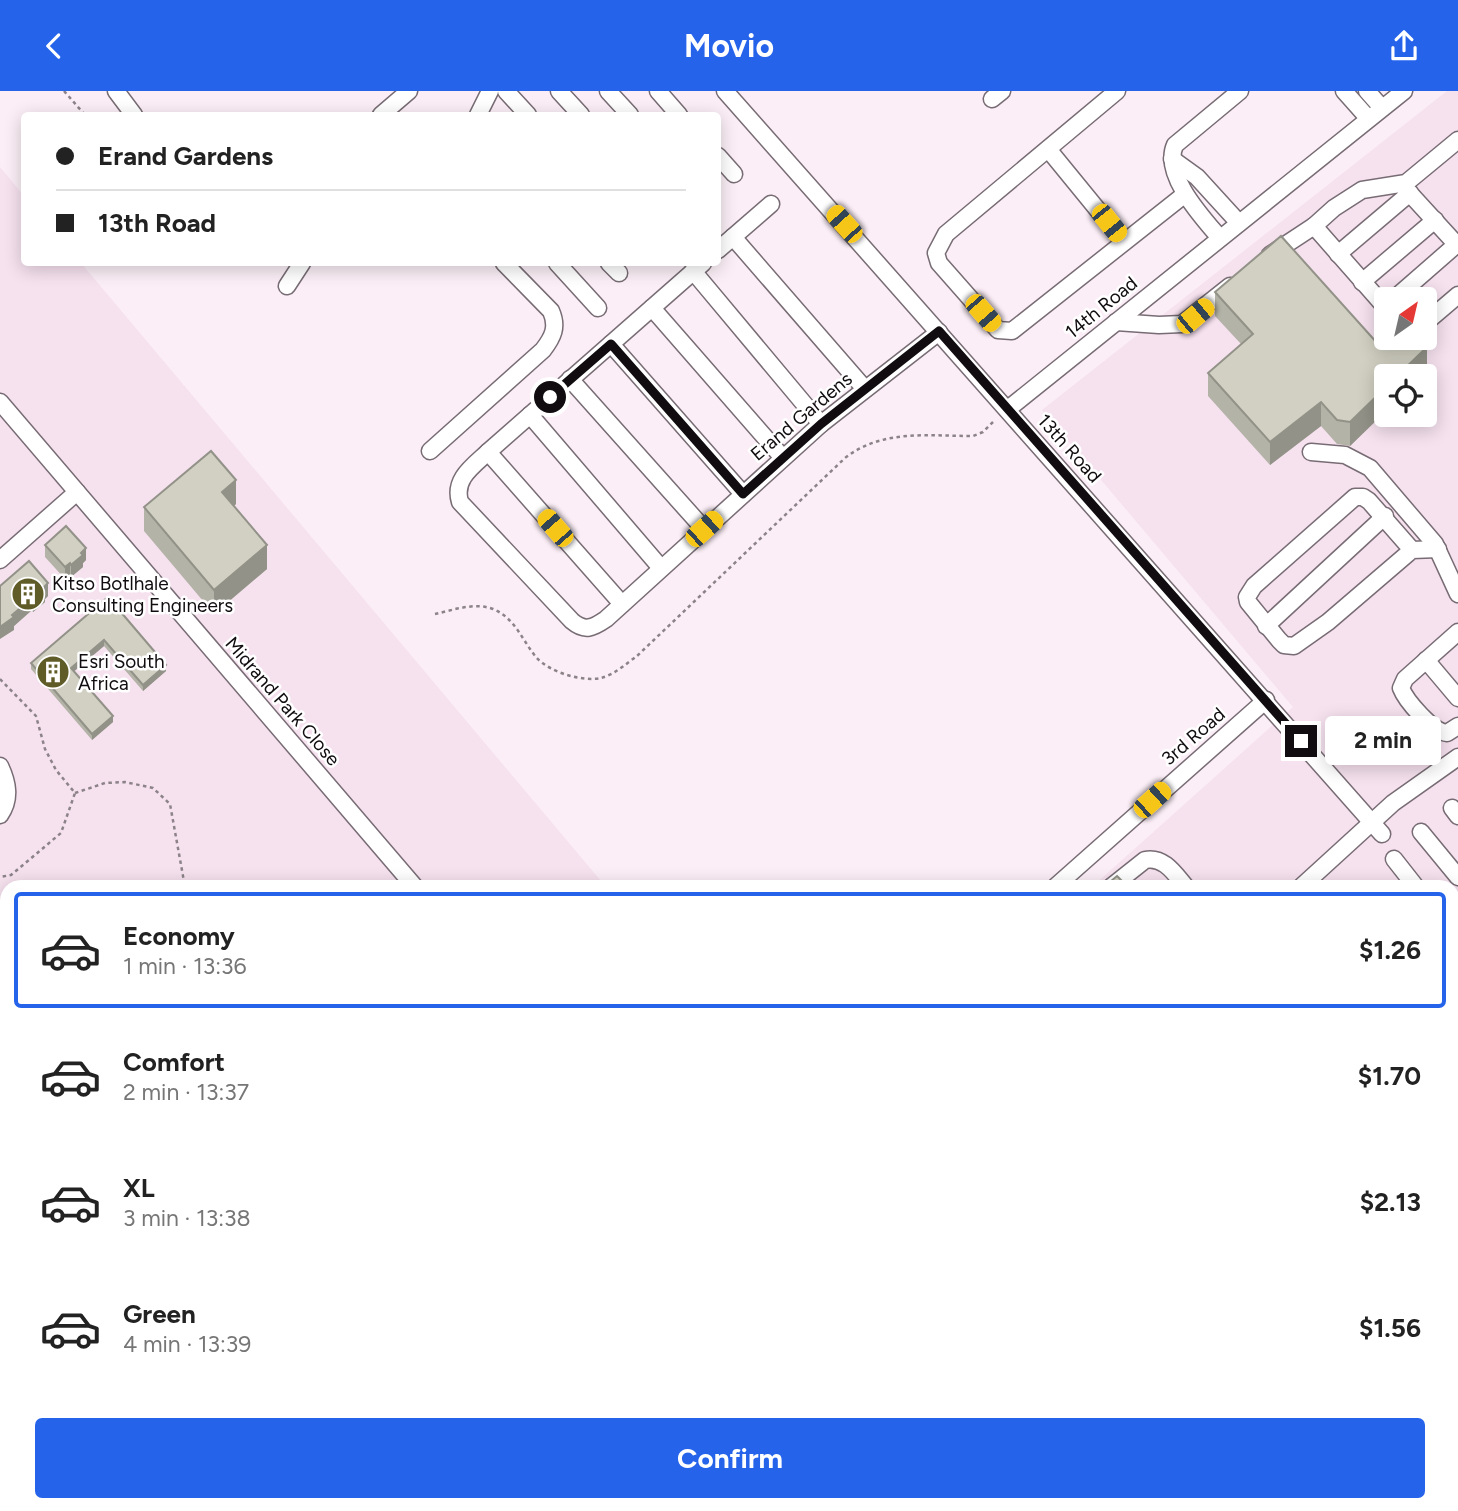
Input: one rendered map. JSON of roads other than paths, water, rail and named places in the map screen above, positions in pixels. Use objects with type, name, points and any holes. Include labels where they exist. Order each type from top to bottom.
[{"type":"street","points":[[116,91],[132,112]]},
{"type":"street","points":[[384,112],[409,91]]},
{"type":"street","points":[[480,112],[490,91]]},
{"type":"street","points":[[506,91],[525,112]]},
{"type":"street","points":[[559,91],[578,112]]},
{"type":"street","points":[[608,91],[627,112]]},
{"type":"street","points":[[658,91],[675,112]]},
{"type":"street","name":"13th Road","points":[[725,91],[1377,827]]},
{"type":"street","points":[[1117,91],[946,234],[936,253],[939,263],[998,330],[1012,331],[1184,195]]},
{"type":"street","points":[[1219,237],[1184,195],[1172,159],[1175,145],[1240,91]]},
{"type":"street","points":[[1343,91],[1368,118]]},
{"type":"street","points":[[1367,91],[1382,108]]},
{"type":"street","name":"14th Road","points":[[1007,407],[1404,91]]},
{"type":"street","points":[[1338,254],[1458,139]]},
{"type":"street","points":[[1048,149],[1124,242]]},
{"type":"street","points":[[721,159],[734,173]]},
{"type":"street","points":[[1172,159],[1197,177],[1239,223]]},
{"type":"street","points":[[1259,264],[1362,190],[1406,189],[1457,245],[1409,287]]},
{"type":"street","points":[[721,247],[771,204]]},
{"type":"street","points":[[1362,282],[1435,220]]},
{"type":"street","points":[[1314,226],[1374,293]]},
{"type":"street","points":[[733,237],[865,389]]},
{"type":"street","points":[[286,286],[300,266]]},
{"type":"street","points":[[430,451],[543,350],[555,330],[551,311],[508,266]]},
{"type":"street","points":[[560,266],[598,308]]},
{"type":"street","points":[[698,267],[821,424]]},
{"type":"street","name":"Erand Gardens","points":[[698,267],[488,452],[461,480],[457,494],[460,502],[577,626],[583,629],[596,625],[622,604],[821,424],[939,331]]},
{"type":"street","points":[[1116,322],[1182,324],[1240,278]]},
{"type":"street","points":[[1437,313],[1458,295]]},
{"type":"street","points":[[652,308],[783,457]]},
{"type":"street","points":[[611,344],[743,494]]},
{"type":"street","points":[[570,379],[704,529]]},
{"type":"street","name":"Midrand Park Close","points":[[0,402],[409,880]]},
{"type":"street","points":[[530,415],[661,568]]},
{"type":"street","points":[[488,452],[622,604]]},
{"type":"street","points":[[1311,452],[1345,455],[1370,468],[1427,532],[1438,549],[1458,594]]},
{"type":"street","points":[[3,552],[77,492]]},
{"type":"street","points":[[1412,550],[1385,516],[1363,497],[1355,497],[1254,586],[1247,597],[1248,602],[1266,626],[1289,647],[1301,643],[1412,550],[1438,549]]},
{"type":"street","points":[[1266,626],[1385,516]]},
{"type":"street","points":[[1456,637],[1405,679],[1401,691],[1438,731],[1447,733],[1458,726]]},
{"type":"street","points":[[1426,660],[1458,698]]},
{"type":"street","name":"3rd Road","points":[[1063,880],[1266,700]]},
{"type":"street","points":[[1310,880],[1377,827],[1411,789],[1458,757]]},
{"type":"street","points":[[0,766],[8,787],[6,803],[0,815]]},
{"type":"street","points":[[1420,832],[1458,877]]},
{"type":"street","points":[[1120,880],[1145,860],[1151,859],[1163,862],[1180,880]]},
{"type":"street","points":[[1394,859],[1410,880]]},
{"type":"place","name":"Kitso Botlhale Consulting Engineers","points":[[28,594]]},
{"type":"place","name":"Esri South Africa","points":[[53,672]]}]
